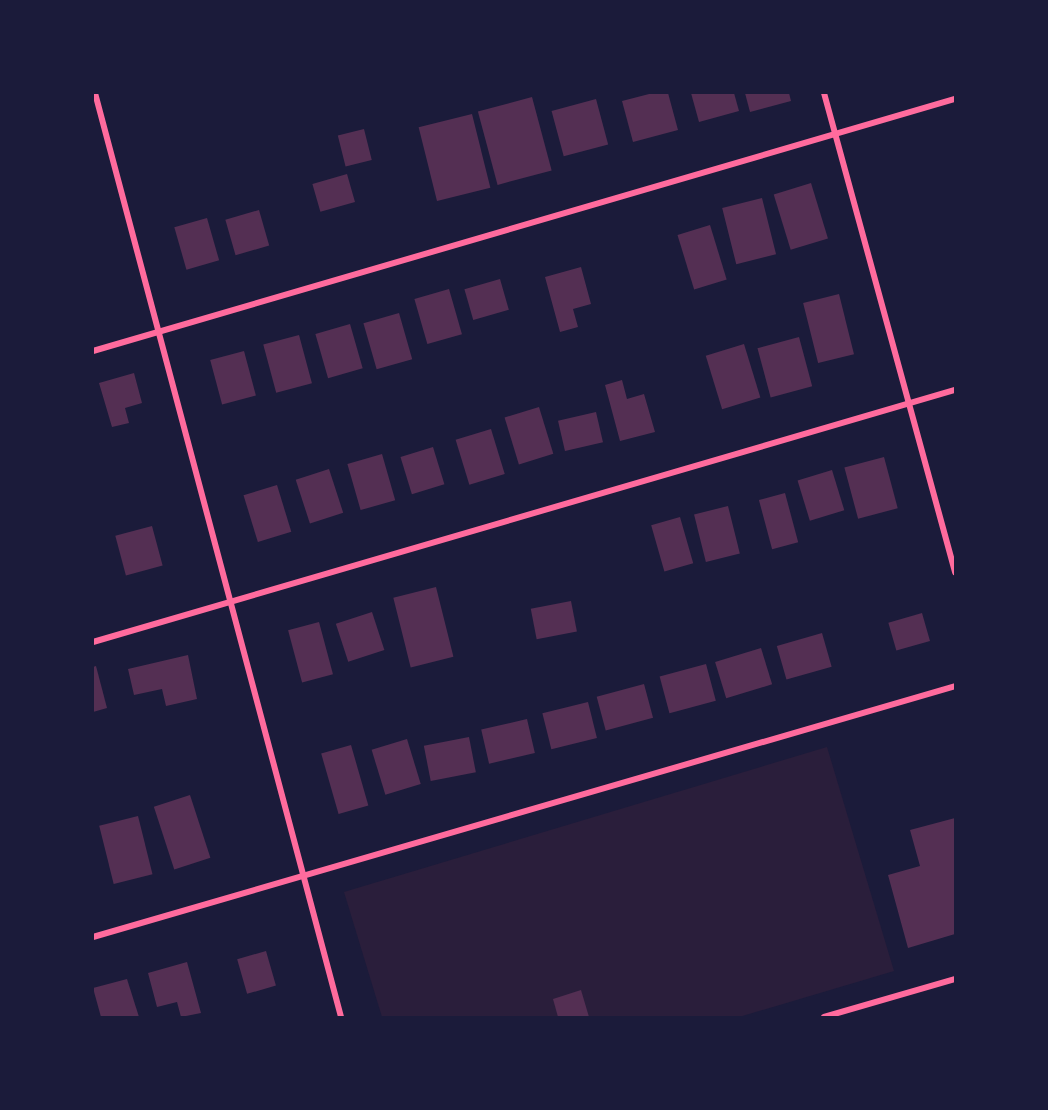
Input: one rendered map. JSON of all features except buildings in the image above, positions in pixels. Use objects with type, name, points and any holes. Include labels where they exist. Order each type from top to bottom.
[{"type":"street","points":[[95,93],[230,602],[306,876],[341,1017]]},
{"type":"street","points":[[824,93],[955,572]]},
{"type":"street","points":[[93,351],[955,99]]},
{"type":"street","points":[[93,642],[955,390]]},
{"type":"street","points":[[93,938],[955,686]]},
{"type":"street","points":[[824,1017],[955,979]]},
{"type":"shaded area","points":[[827,747],[894,971],[739,1017],[382,1017],[344,892]]}]
